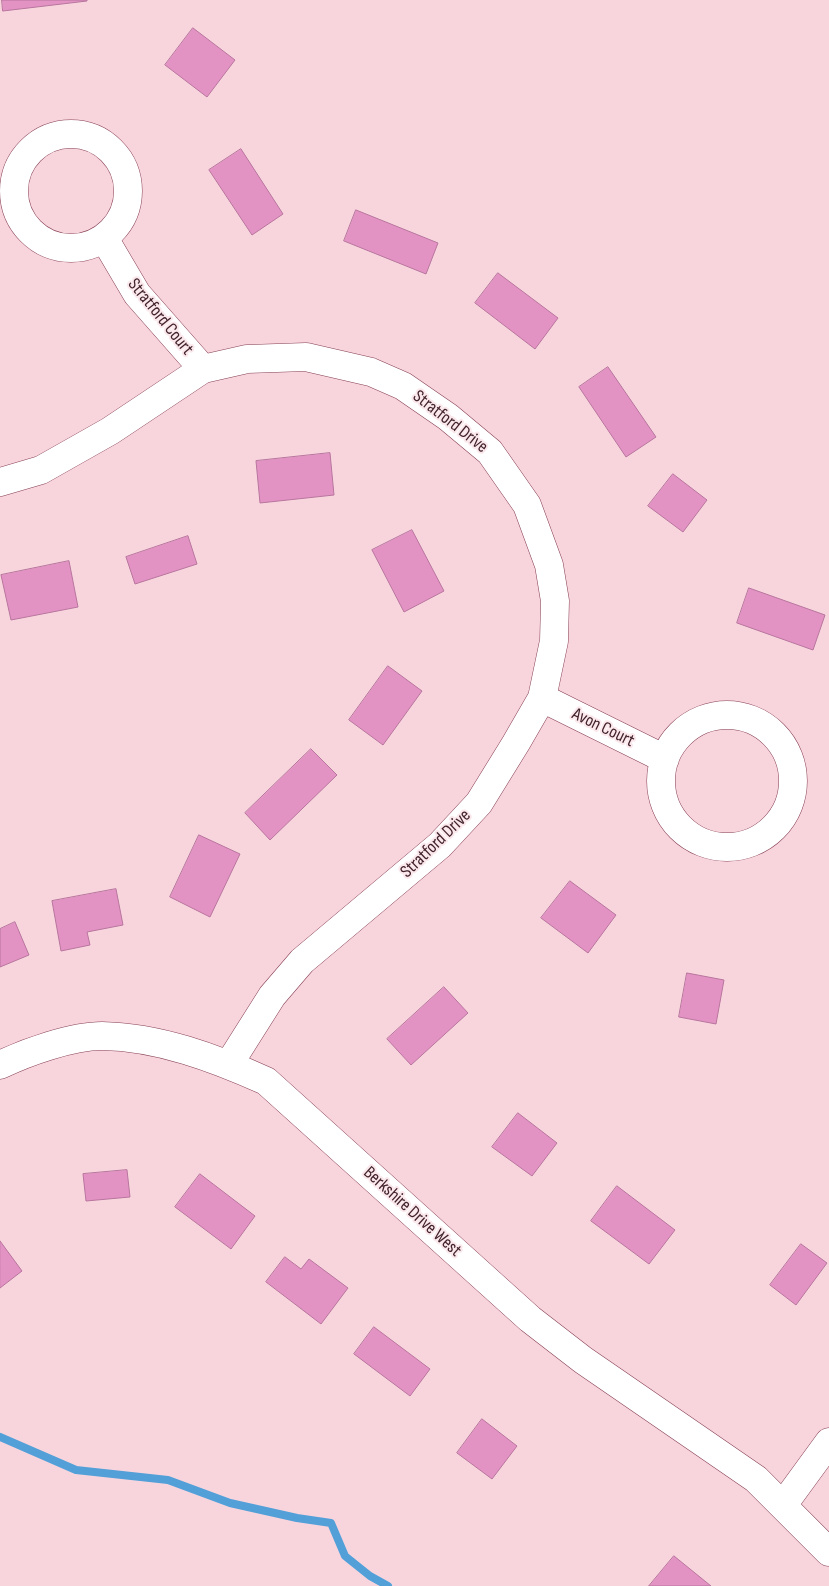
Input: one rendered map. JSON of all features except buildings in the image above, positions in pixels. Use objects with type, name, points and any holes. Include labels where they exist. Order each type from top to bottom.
[{"type":"street","points":[[62,134],[78,134],[95,139],[110,149],[115,155],[127,178],[128,195],[125,212],[116,226],[104,238],[90,246],[75,249],[59,248],[45,242],[32,233],[22,221],[16,207],[13,192],[15,176],[31,149],[46,140],[62,134]]},
{"type":"street","name":"Stratford Court","points":[[104,238],[137,294],[203,369]]},
{"type":"street","name":"Stratford Drive","points":[[0,482],[41,470],[110,431],[203,369],[247,359],[306,357],[371,372],[403,386],[448,417],[490,452],[527,505],[550,565],[555,601],[554,641],[542,698],[479,802],[440,845],[302,961],[272,996],[229,1064]]},
{"type":"street","name":"Avon Court","points":[[542,698],[664,759]]},
{"type":"street","points":[[724,714],[755,720],[768,729],[788,753],[793,768],[794,784],[791,800],[785,814],[762,837],[747,844],[731,847],[715,846],[700,841],[674,821],[666,807],[662,791],[661,774],[664,759],[676,739],[694,723],[708,717],[724,714]]},
{"type":"street","name":"Berkshire Drive West","points":[[0,1065],[65,1041],[101,1036],[157,1043],[229,1064],[266,1081],[530,1319],[583,1360],[756,1479],[829,1552]]},
{"type":"street","points":[[783,1505],[829,1442]]},
{"type":"waterway","points":[[0,1437],[76,1470],[168,1480],[230,1503],[297,1518],[331,1523],[345,1556],[370,1576],[388,1586]]}]
